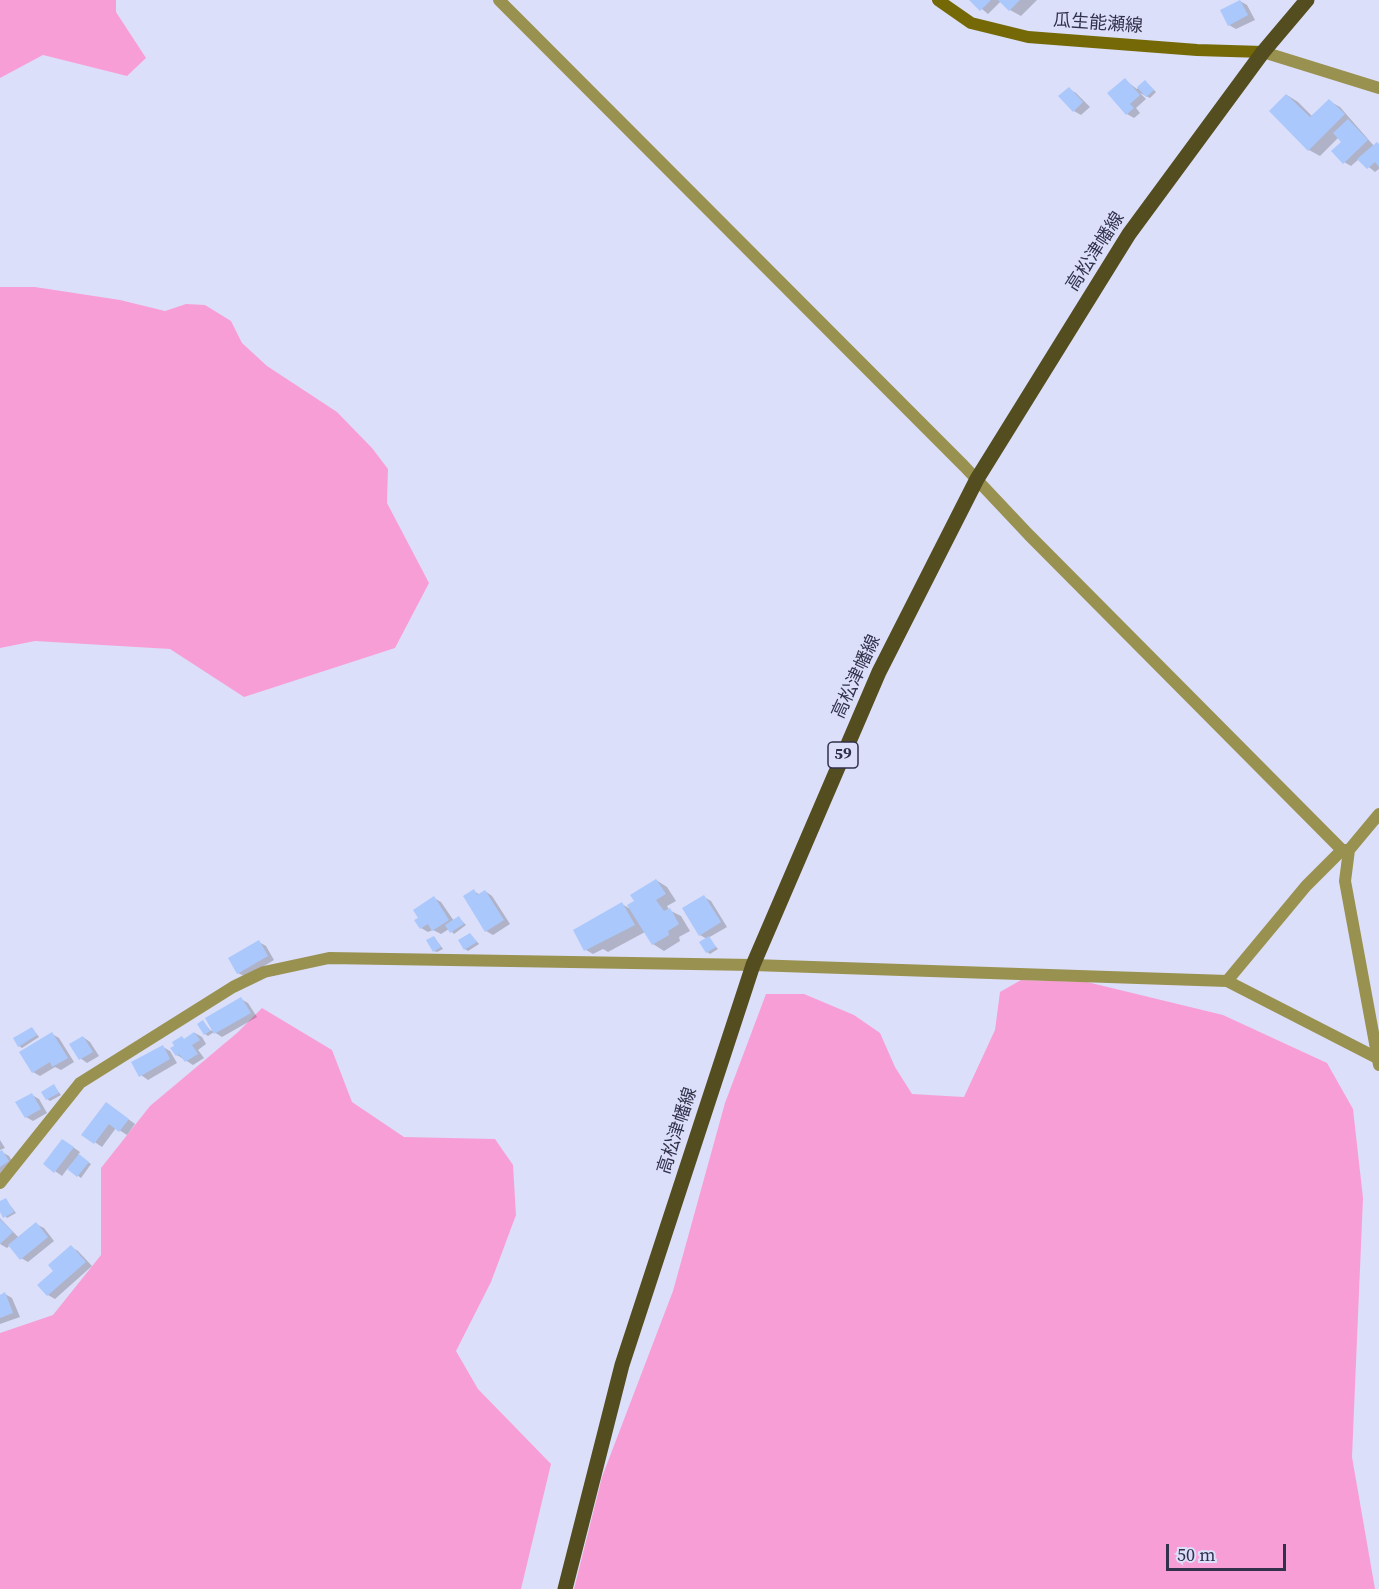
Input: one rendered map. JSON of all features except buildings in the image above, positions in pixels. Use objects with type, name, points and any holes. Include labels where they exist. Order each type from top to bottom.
[{"type":"main road","name":"瓜生能瀬線","points":[[939,0],[971,23],[1028,37],[1197,50],[1263,52]]},
{"type":"main road","name":"高松津幡線","points":[[565,1589],[622,1365],[753,965],[879,672],[977,479],[1129,234],[1263,52],[1304,3]]},
{"type":"street","points":[[499,0],[977,479],[1029,535],[1346,850],[1345,881],[1378,1061]]},
{"type":"street","points":[[1263,52],[1379,87]]},
{"type":"street","points":[[1227,981],[1306,886],[1346,850],[1379,814]]},
{"type":"street","points":[[0,1183],[80,1083],[233,987],[264,972],[329,958],[753,965],[1227,981],[1378,1061]]},
{"type":"shaded area","points":[[0,0],[116,0],[116,12],[146,58],[127,76],[43,55],[0,78]]},
{"type":"shaded area","points":[[0,287],[35,287],[120,300],[165,311],[186,304],[205,305],[231,321],[242,343],[267,366],[337,412],[372,448],[388,469],[387,503],[429,583],[395,648],[244,697],[170,649],[35,641],[0,648]]},
{"type":"shaded area","points":[[1021,980],[1087,982],[1223,1015],[1327,1063],[1353,1109],[1363,1198],[1352,1457],[1375,1589],[574,1589],[602,1477],[673,1291],[725,1103],[766,994],[804,994],[854,1015],[880,1033],[895,1067],[912,1094],[964,1097],[995,1030],[1000,992]]},
{"type":"shaded area","points":[[262,1008],[332,1050],[352,1102],[404,1137],[495,1139],[513,1165],[516,1215],[491,1282],[456,1351],[478,1389],[551,1464],[521,1589],[0,1589],[0,1333],[53,1315],[101,1255],[101,1168],[150,1106],[237,1033]]}]
